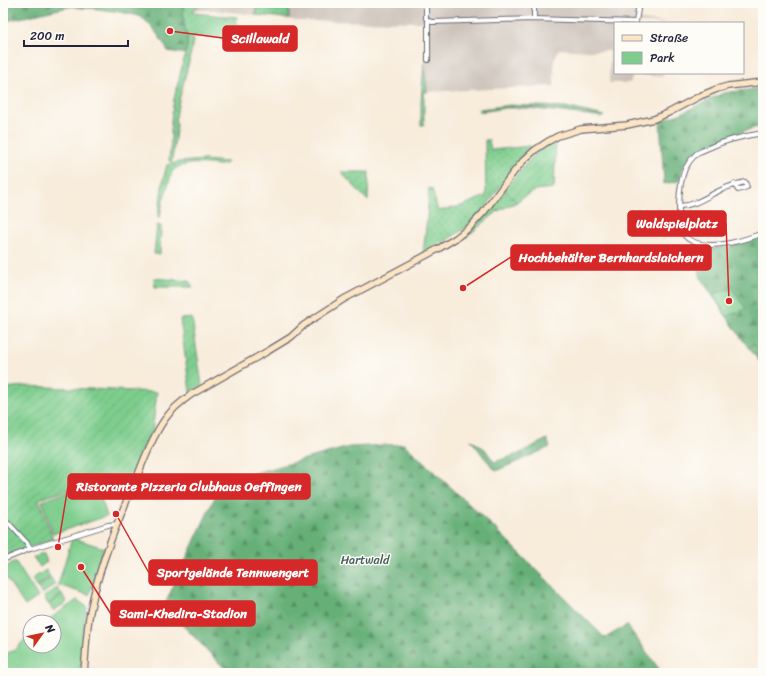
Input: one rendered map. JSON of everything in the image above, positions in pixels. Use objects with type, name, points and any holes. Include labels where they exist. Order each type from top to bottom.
[{"type":"main road","points":[[84,673],[90,612],[96,587],[117,524],[156,434],[168,415],[182,401],[291,337],[304,325],[344,299],[448,243],[470,227],[483,213],[523,161],[540,146],[558,136],[582,129],[627,125],[647,121],[668,113],[700,96],[728,86],[763,82]]},
{"type":"street","points":[[426,3],[426,18],[428,21],[428,60]]},
{"type":"street","points":[[534,3],[534,20]]},
{"type":"street","points":[[428,21],[534,20],[636,22],[639,3]]},
{"type":"street","points":[[763,133],[715,145],[696,154],[686,168],[679,191],[680,220],[686,238],[696,243],[718,245],[763,233]]},
{"type":"street","points":[[680,206],[693,204],[734,184]]},
{"type":"street","points":[[3,517],[30,548]]},
{"type":"street","points":[[3,560],[30,548],[108,525],[117,524]]},
{"type":"shaded area","points":[[202,3],[638,3],[635,19],[659,22],[614,22],[614,74],[634,74],[630,83],[609,83],[610,51],[559,49],[554,60],[554,86],[427,92],[424,63],[427,22],[299,21],[214,10],[193,10]]},
{"type":"shaded area","points":[[634,74],[663,74],[663,77]]},
{"type":"green space","points":[[3,3],[183,3],[184,26],[187,36],[185,54],[168,51],[160,37],[145,20],[138,16],[127,13],[73,6],[3,21]]},
{"type":"green space","points":[[183,3],[202,3],[193,10],[192,13],[237,17],[235,40],[194,36],[179,100],[175,122],[177,123],[172,161],[170,162],[171,120],[174,99],[187,46]]},
{"type":"green space","points":[[272,3],[288,3],[289,18],[256,15],[256,5],[263,7],[263,5],[271,6]]},
{"type":"green space","points":[[424,63],[427,92],[424,92],[424,125],[421,125],[421,103]]},
{"type":"green space","points":[[763,89],[763,126],[719,140],[708,146],[698,152],[684,166],[679,181],[664,184],[660,121],[682,113],[723,93]]},
{"type":"green space","points":[[510,105],[565,107],[605,116],[602,117],[527,108],[506,108],[480,112],[479,109]]},
{"type":"green space","points":[[485,140],[489,140],[491,150],[530,146],[533,148],[510,172],[486,207],[467,227],[423,254],[429,188],[432,189],[438,211],[461,206],[486,196]]},
{"type":"green space","points":[[556,140],[554,188],[536,190],[517,202],[504,189],[536,153]]},
{"type":"green space","points":[[205,160],[227,163],[220,165],[188,164],[175,169],[172,172],[163,201],[160,217],[158,217],[163,180],[167,165],[179,162]]},
{"type":"green space","points":[[341,172],[369,172],[368,201]]},
{"type":"green space","points":[[504,189],[517,202],[498,211],[466,237],[464,237],[486,214]]},
{"type":"green space","points":[[157,225],[161,226],[160,254],[154,254]]},
{"type":"green space","points":[[763,235],[763,366],[742,339],[701,279],[695,250],[729,247]]},
{"type":"green space","points":[[154,278],[189,281],[193,287],[155,287]]},
{"type":"green space","points":[[732,289],[746,309],[727,316],[713,294]]},
{"type":"green space","points":[[192,318],[202,386],[190,392],[180,319]]},
{"type":"green space","points":[[25,386],[157,392],[152,434],[132,482],[112,477],[39,499],[53,539],[3,558],[3,388]]},
{"type":"green space","points":[[547,439],[550,447],[496,471],[471,440],[485,449],[494,462],[518,454]]},
{"type":"green space","name":"Hartwald","points":[[404,444],[498,531],[605,638],[627,625],[662,673],[229,673],[164,606],[222,482],[349,447]]},
{"type":"green space","points":[[96,483],[107,516],[53,534],[42,501]]},
{"type":"green space","points":[[72,538],[104,548],[89,595],[58,585]]},
{"type":"green space","points":[[39,554],[44,554],[47,562],[40,567],[33,557],[36,557]]},
{"type":"green space","points":[[15,561],[38,597],[25,606],[3,573],[3,569]]},
{"type":"green space","points":[[46,570],[50,577],[36,586],[32,579]]},
{"type":"green space","points":[[51,578],[55,585],[42,594],[37,587]]},
{"type":"green space","points":[[57,588],[62,595],[48,604],[44,597]]},
{"type":"green space","points":[[62,595],[67,602],[53,611],[49,604]]},
{"type":"green space","points":[[77,600],[87,607],[81,673],[9,673],[3,659],[3,655],[15,650],[22,643],[22,654],[62,654],[62,614],[57,614]]},
{"type":"place","name":"Scillawald","points":[[170,31]]},
{"type":"place","name":"Hochbehälter Bernhardslaichern","points":[[463,288]]},
{"type":"place","name":"Waldspielplatz","points":[[729,301]]},
{"type":"place","name":"Sportgelände Tennwengert","points":[[116,514]]},
{"type":"place","name":"Ristorante Pizzeria Clubhaus Oeffingen","points":[[58,547]]},
{"type":"place","name":"Sami-Khedira-Stadion","points":[[81,567]]}]
